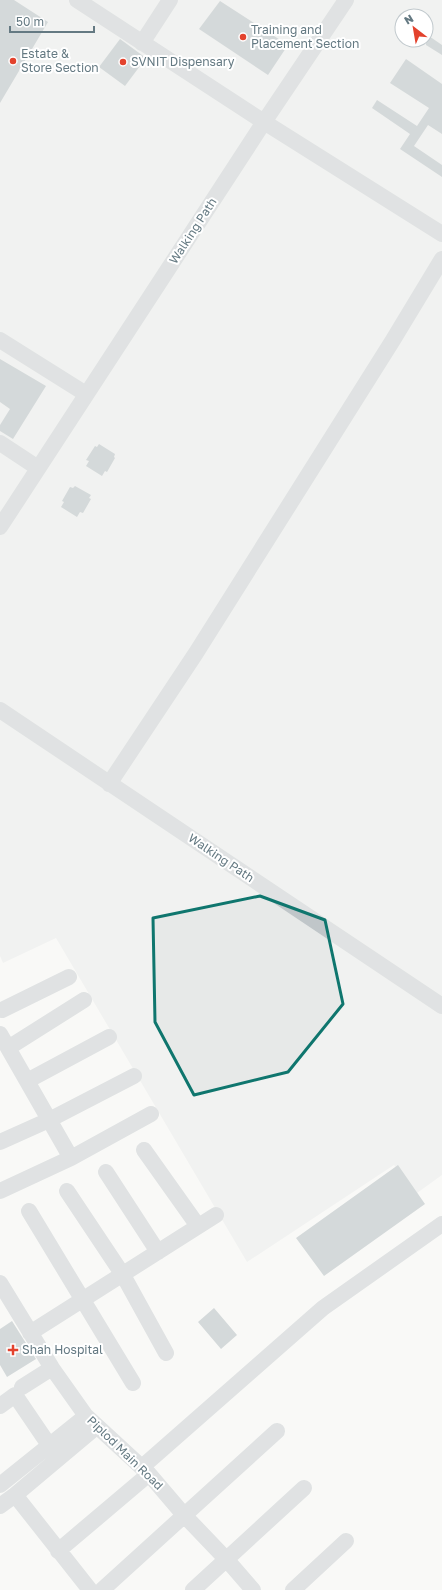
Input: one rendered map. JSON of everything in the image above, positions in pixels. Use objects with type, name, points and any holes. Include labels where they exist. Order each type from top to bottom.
[{"type":"street","points":[[77,0],[264,122],[442,234]]},
{"type":"street","points":[[142,43],[170,0]]},
{"type":"street","name":"Walking Path","points":[[0,527],[264,122],[346,0]]},
{"type":"street","points":[[109,783],[196,653],[393,340],[442,259]]},
{"type":"street","points":[[0,340],[86,394]]},
{"type":"street","points":[[0,443],[38,468]]},
{"type":"street","name":"Walking Path","points":[[0,710],[442,1006]]},
{"type":"street","points":[[69,977],[1,1009],[7,1024],[0,1032],[71,1158]]},
{"type":"street","points":[[8,1048],[84,1000]]},
{"type":"street","points":[[27,1081],[109,1037]]},
{"type":"street","points":[[0,1142],[49,1120],[134,1076]]},
{"type":"street","points":[[0,1191],[71,1158],[151,1114]]},
{"type":"street","points":[[144,1150],[198,1226]]},
{"type":"street","points":[[106,1172],[158,1252]]},
{"type":"street","points":[[67,1191],[123,1275],[166,1353]]},
{"type":"street","points":[[29,1211],[133,1383]]},
{"type":"street","points":[[30,1333],[83,1301],[216,1215]]},
{"type":"street","points":[[58,1551],[323,1308],[442,1224]]},
{"type":"street","name":"Piplod Main Road","points":[[0,1284],[52,1368],[91,1421],[145,1470],[184,1516],[227,1560],[253,1590]]},
{"type":"street","points":[[22,1387],[52,1368]]},
{"type":"street","points":[[0,1406],[15,1395],[49,1445]]},
{"type":"street","points":[[0,1485],[49,1445],[91,1421]]},
{"type":"street","points":[[0,1506],[15,1495],[91,1421]]},
{"type":"street","points":[[102,1590],[277,1430]]},
{"type":"street","points":[[193,1590],[304,1488]]},
{"type":"street","points":[[15,1495],[90,1590]]},
{"type":"street","points":[[293,1590],[346,1541]]},
{"type":"highlighted area","points":[[260,896],[325,920],[343,1004],[288,1072],[194,1095],[155,1022],[153,918]]},
{"type":"shaded area","points":[[0,0],[442,0],[442,1175],[417,1193],[394,1165],[247,1262],[56,938],[3,963],[0,956]]},
{"type":"building","name":"Estate & Store Section","points":[[0,0],[14,0],[48,22],[0,103]]},
{"type":"building","name":"Training and Placement Section","points":[[220,1],[288,45],[268,75],[199,29]]},
{"type":"building","name":"SVNIT Dispensary","points":[[120,39],[146,58],[125,86],[99,67]]},
{"type":"building","points":[[434,40],[442,45],[442,55],[431,48],[434,48]]},
{"type":"building","points":[[406,59],[442,84],[442,134],[428,125],[414,146],[442,165],[442,177],[400,149],[410,134],[372,108],[377,100],[417,126],[429,108],[390,83]]},
{"type":"building","points":[[0,359],[46,386],[13,439],[0,431],[0,425],[10,409],[0,402]]},
{"type":"building","points":[[99,444],[115,454],[115,458],[107,472],[105,471],[102,476],[86,466],[89,461],[86,460],[95,446],[97,447]]},
{"type":"building","points":[[75,486],[91,495],[89,498],[91,499],[83,513],[80,512],[77,517],[61,507],[64,502],[62,501],[70,487],[73,488]]},
{"type":"building","points":[[398,1165],[425,1204],[324,1276],[296,1238]]},
{"type":"building","points":[[214,1308],[237,1335],[221,1349],[198,1322]]},
{"type":"building","points":[[12,1321],[36,1359],[7,1377],[0,1365],[0,1329]]},
{"type":"place","name":"Training and Placement Section","points":[[243,37]]},
{"type":"place","name":"Estate & Store Section","points":[[13,61]]},
{"type":"place","name":"SVNIT Dispensary","points":[[123,62]]},
{"type":"place","name":"Shah Hospital","points":[[13,1350]]}]
